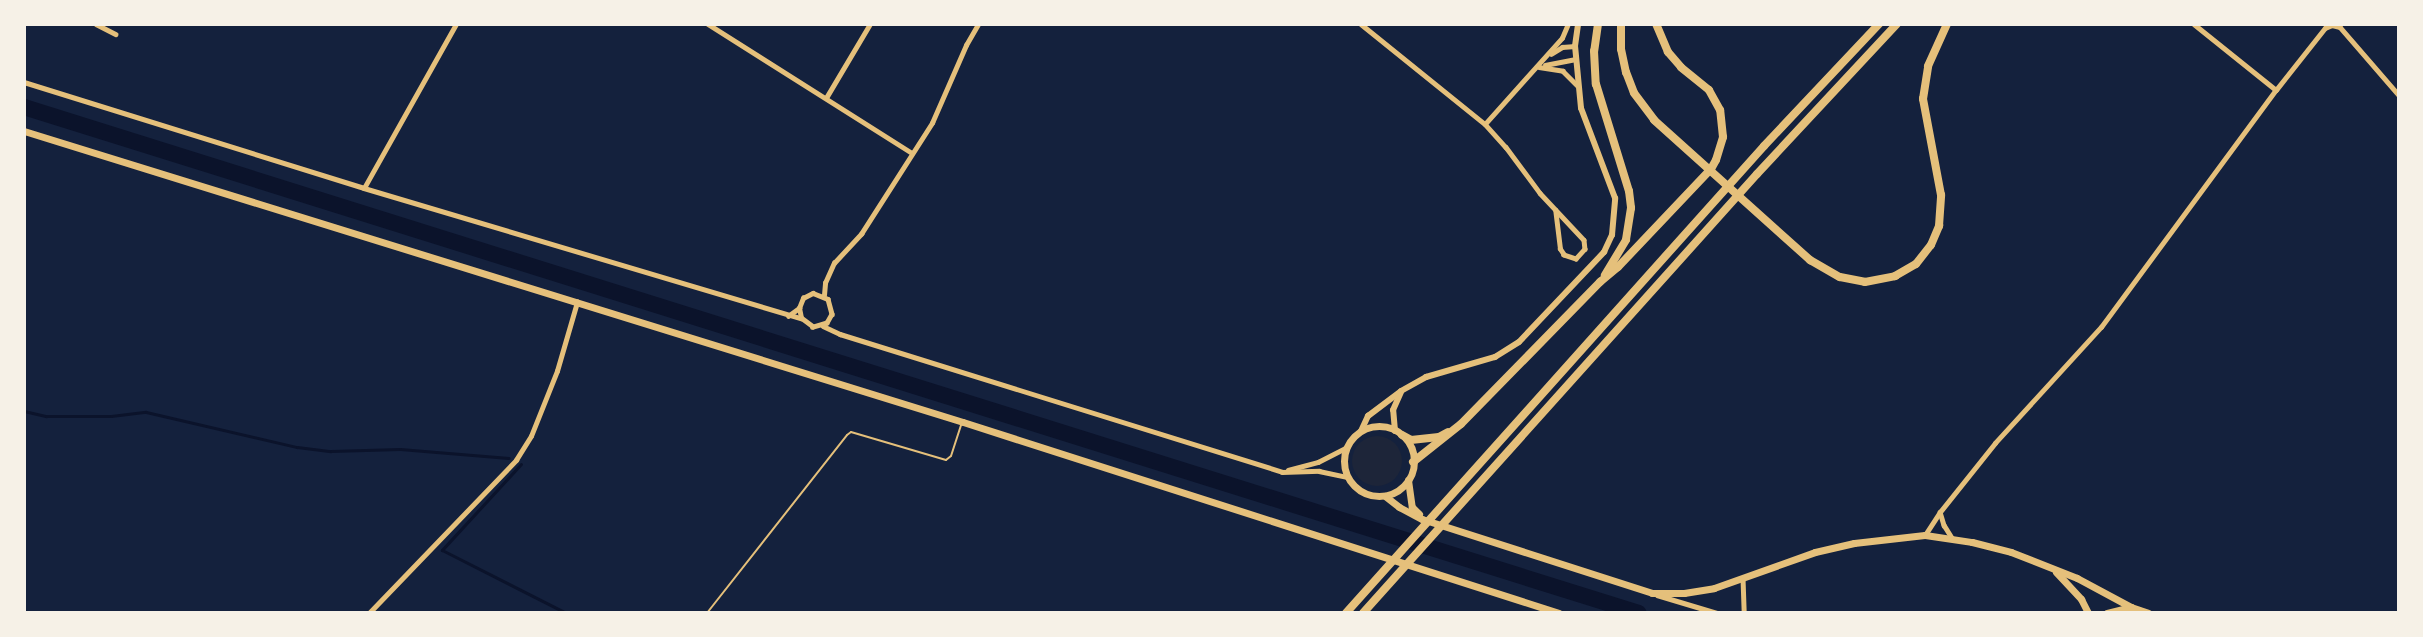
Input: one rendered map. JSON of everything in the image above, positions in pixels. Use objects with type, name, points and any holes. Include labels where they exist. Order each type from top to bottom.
[{"type":"highway","points":[[1598,24],[1594,51],[1596,84],[1629,190],[1631,208],[1626,240],[1600,282]]},
{"type":"highway","points":[[1621,24],[1623,61],[1634,93],[1654,120],[1810,260],[1849,280],[1865,282],[1883,280],[1904,272],[1921,259],[1936,234],[1942,209],[1925,119],[1924,84],[1933,52],[1947,24]]},
{"type":"highway","points":[[1413,462],[1461,424],[1600,282],[1618,267],[1711,169],[1722,144],[1723,121],[1716,101],[1709,90],[1681,67],[1668,52],[1656,24]]},
{"type":"highway","points":[[1346,613],[1786,122],[1879,24]]},
{"type":"highway","points":[[1363,613],[1756,174],[1897,24]]},
{"type":"highway","points":[[1398,433],[1411,440],[1439,436],[1461,424]]},
{"type":"main road","points":[[24,131],[963,422],[1559,613]]},
{"type":"main road","points":[[1408,480],[1394,493],[1385,496],[1376,496],[1359,490],[1347,477],[1344,467],[1347,447],[1361,431],[1384,427],[1398,433],[1408,443],[1413,462],[1408,480],[1412,507],[1422,519]]},
{"type":"main road","points":[[1385,496],[1399,507],[1422,519],[1652,593],[1684,593],[1714,588],[1815,552],[1854,543],[1925,536],[1952,538],[2011,552],[2106,592],[2131,607],[2148,613]]},
{"type":"main road","points":[[2054,570],[2081,599],[2088,613]]},
{"type":"main road","points":[[2107,613],[2131,607]]},
{"type":"street","points":[[96,24],[116,33]]},
{"type":"street","points":[[364,188],[456,24]]},
{"type":"street","points":[[708,24],[912,153]]},
{"type":"street","points":[[826,98],[870,24]]},
{"type":"street","points":[[823,326],[830,319],[833,308],[824,295],[825,283],[834,263],[861,234],[932,123],[966,45],[978,24]]},
{"type":"street","points":[[1361,24],[1485,124],[1555,210],[1584,240],[1586,249],[1576,259],[1564,255],[1560,249],[1555,210]]},
{"type":"street","points":[[1485,124],[1538,67],[1562,38],[1568,24]]},
{"type":"street","points":[[1361,431],[1368,416],[1401,391],[1426,377],[1495,357],[1519,342],[1604,252],[1612,236],[1615,198],[1581,108],[1575,59],[1578,24]]},
{"type":"street","points":[[2194,24],[2276,90]]},
{"type":"street","points":[[1925,536],[1940,512],[1995,444],[2101,327],[2276,90],[2325,28],[2332,25],[2340,27],[2399,95]]},
{"type":"street","points":[[1542,61],[1562,47],[1575,46]]},
{"type":"street","points":[[1538,67],[1575,59]]},
{"type":"street","points":[[1538,67],[1563,71],[1577,85]]},
{"type":"street","points":[[24,82],[787,317],[801,318],[813,327],[823,326],[840,334],[1282,472],[1319,471],[1347,477]]},
{"type":"street","points":[[787,317],[799,308],[803,298],[825,283]]},
{"type":"street","points":[[813,293],[824,295]]},
{"type":"street","points":[[369,613],[516,460],[531,436],[557,371],[577,302]]},
{"type":"street","points":[[799,308],[801,318]]},
{"type":"street","points":[[830,319],[840,334]]},
{"type":"street","points":[[1398,433],[1393,410],[1401,391]]},
{"type":"street","points":[[1282,472],[1318,462],[1347,447]]},
{"type":"street","points":[[1940,512],[1944,525],[1952,538]]},
{"type":"street","points":[[1743,578],[1744,613]]},
{"type":"street","points":[[1652,593],[1716,613]]},
{"type":"lane","points":[[707,613],[851,432],[946,460],[951,456],[963,422]]},
{"type":"shaded area","points":[[1377,436],[1395,443],[1402,461],[1395,479],[1377,486],[1359,479],[1352,461],[1359,443]]},
{"type":"waterway","points":[[24,107],[1639,613]]},
{"type":"waterway","points":[[24,411],[46,416],[111,416],[146,412],[297,447],[331,451],[400,449],[509,458]]},
{"type":"waterway","points":[[521,464],[442,550],[566,613]]}]
